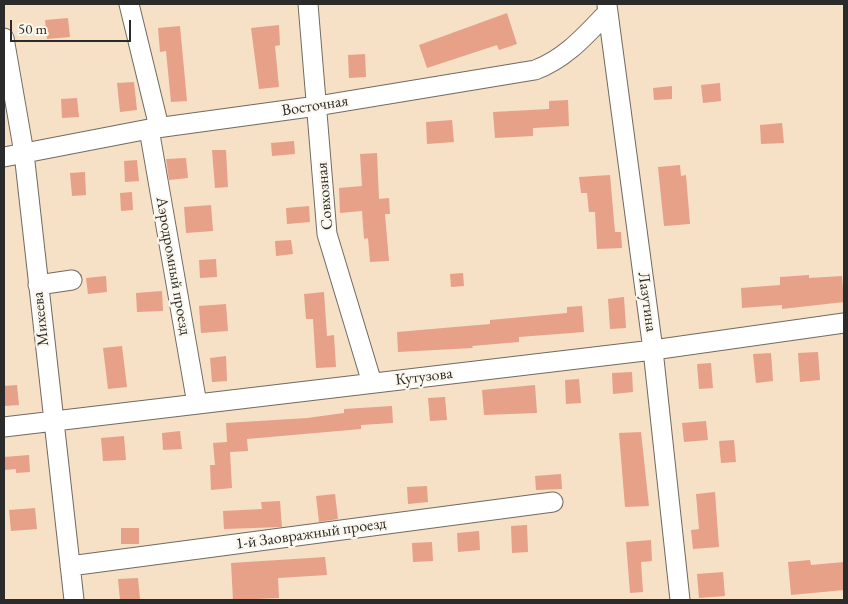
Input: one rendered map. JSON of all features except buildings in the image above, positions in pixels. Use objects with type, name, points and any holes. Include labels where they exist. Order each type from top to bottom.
[{"type":"street","name":"Аэродромный проезд","points":[[130,4],[154,128],[197,404]]},
{"type":"street","name":"Совхозная","points":[[308,4],[328,234],[372,383]]},
{"type":"street","name":"Восточная","points":[[4,156],[154,128],[317,106],[535,70],[551,64],[566,54],[607,9]]},
{"type":"street","name":"Лазутина","points":[[607,9],[653,350],[680,600]]},
{"type":"street","name":"Михеева","points":[[4,38],[24,153],[52,421],[74,600]]},
{"type":"street","points":[[38,284],[72,280]]},
{"type":"street","name":"Кутузова","points":[[4,427],[653,350],[844,323]]},
{"type":"street","name":"1-й Заовражный проезд","points":[[70,566],[553,502]]}]
